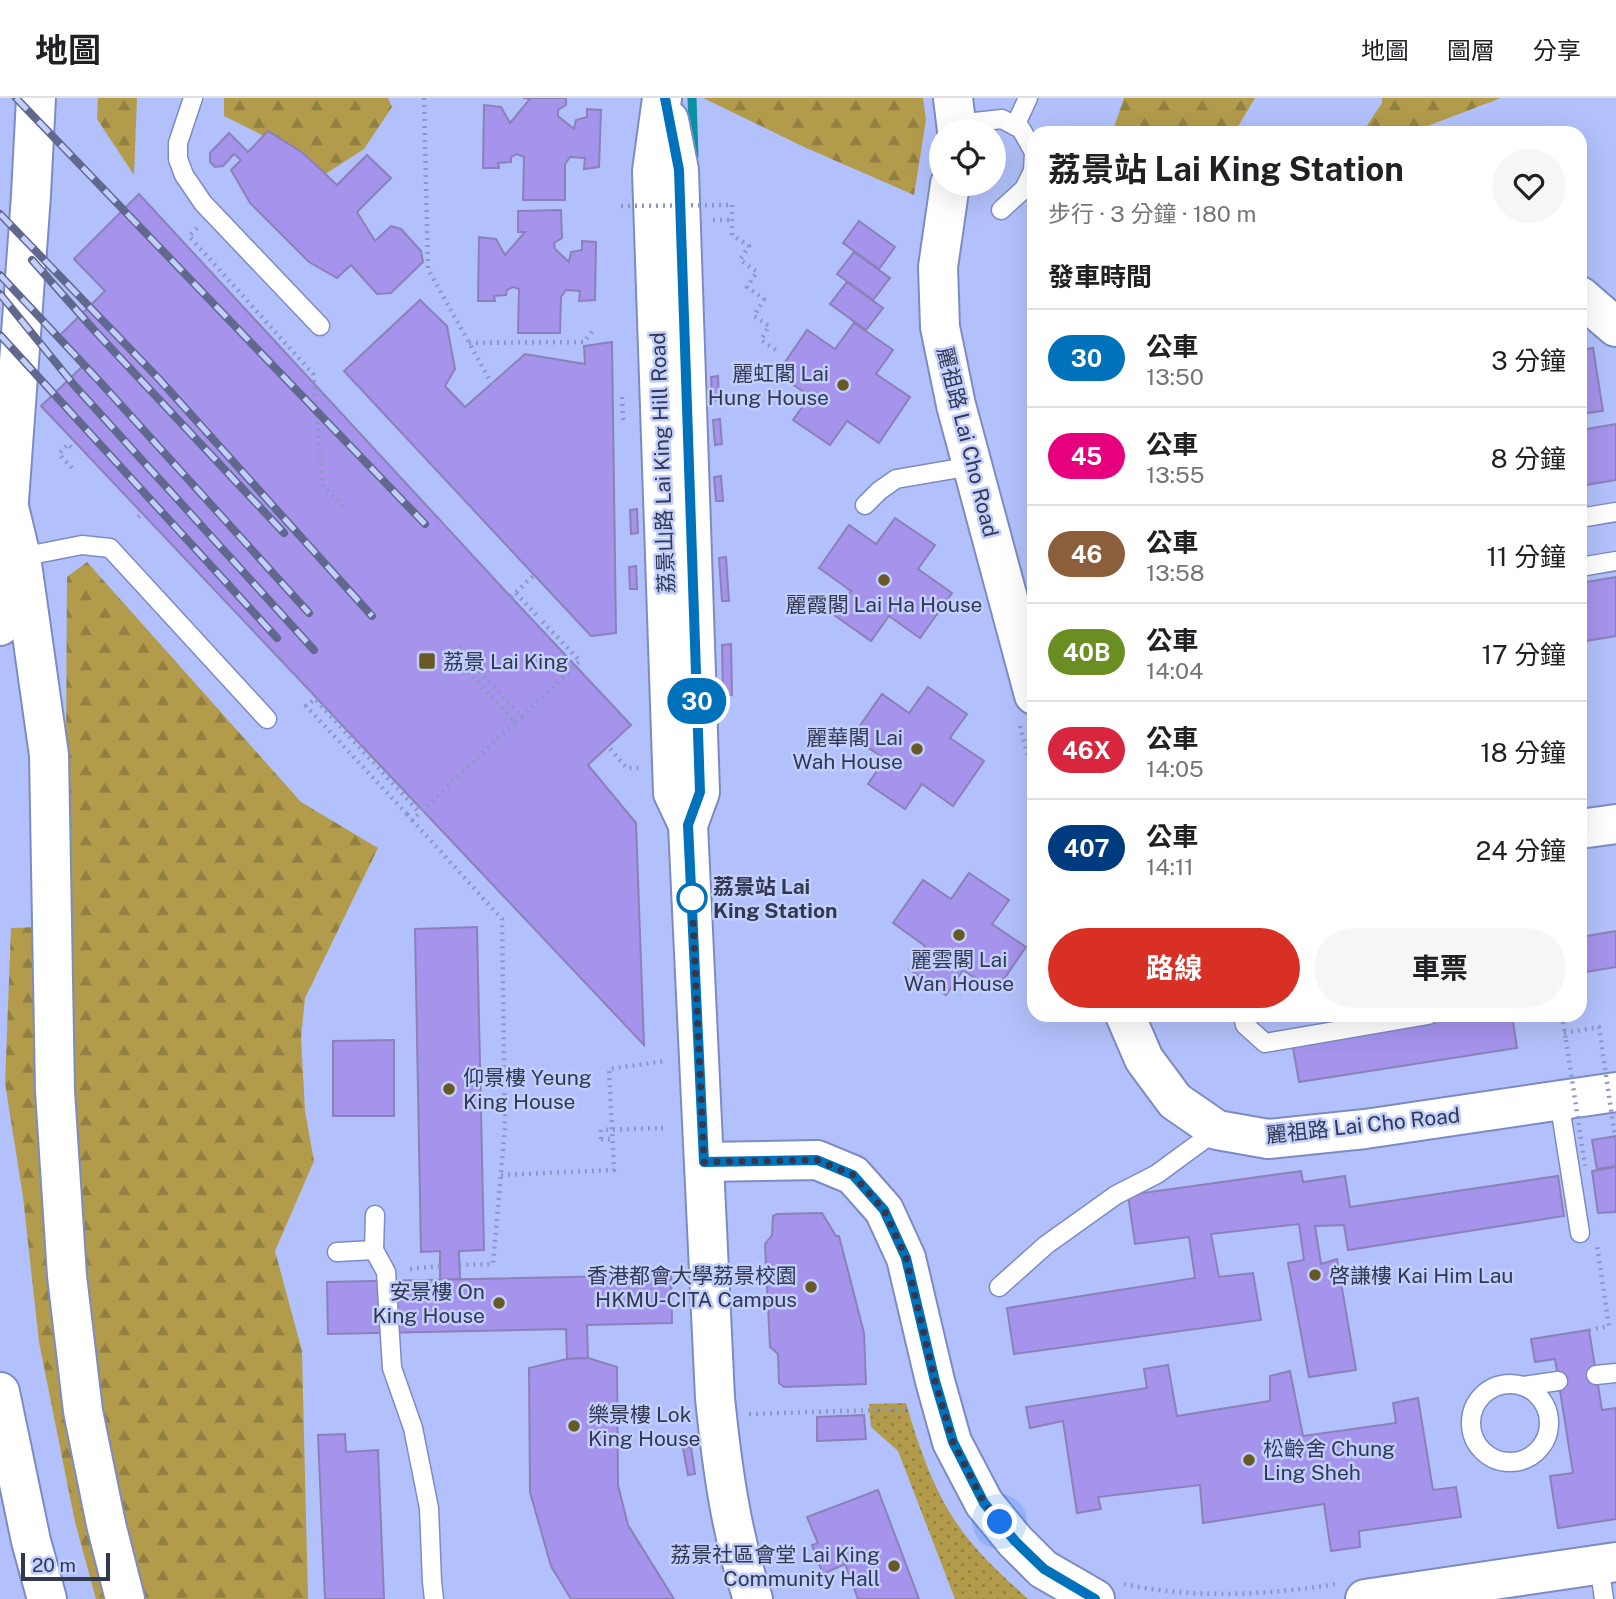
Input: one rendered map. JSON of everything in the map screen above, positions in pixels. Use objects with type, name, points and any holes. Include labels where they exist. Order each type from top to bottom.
[{"type":"main road","points":[[0,626],[36,98]]},
{"type":"main road","name":"荔景山路 Lai King Hill Road","points":[[663,98],[679,170],[700,792],[688,825],[715,1398],[731,1515],[742,1566],[753,1599]]},
{"type":"main road","name":"麗祖路 Lai Cho Road","points":[[948,196],[938,267],[940,327],[956,405],[1027,669]]},
{"type":"main road","points":[[1587,302],[1616,327]]},
{"type":"main road","points":[[9,507],[21,558],[49,755],[55,1091],[67,1276],[83,1411],[106,1524],[125,1599]]},
{"type":"main road","points":[[1587,828],[1616,824]]},
{"type":"main road","name":"麗祖路 Lai Cho Road","points":[[1128,1022],[1144,1059],[1175,1101],[1217,1130],[1268,1139],[1365,1129],[1616,1092]]},
{"type":"main road","points":[[704,1162],[817,1160],[853,1175],[884,1210],[906,1258],[935,1381],[953,1442],[984,1503],[1015,1541],[1044,1569],[1107,1591]]},
{"type":"main road","points":[[0,1392],[31,1541],[47,1599]]},
{"type":"main road","points":[[1351,1591],[1488,1590],[1608,1582]]},
{"type":"lane","points":[[193,98],[178,143],[178,159],[184,175],[212,213],[320,326]]},
{"type":"lane","points":[[1015,126],[1028,98]]},
{"type":"lane","points":[[956,118],[1002,120],[1021,129],[1027,140]]},
{"type":"lane","points":[[1001,211],[1027,183]]},
{"type":"lane","points":[[866,505],[896,479],[972,466]]},
{"type":"lane","points":[[1587,517],[1616,512]]},
{"type":"lane","points":[[21,558],[82,545],[110,548],[267,719]]},
{"type":"lane","points":[[1587,566],[1616,561]]},
{"type":"lane","points":[[1244,1022],[1265,1043],[1387,1022]]},
{"type":"lane","points":[[1559,1100],[1588,1235]]},
{"type":"lane","points":[[999,1287],[1046,1245],[1116,1195],[1157,1174],[1217,1130]]},
{"type":"lane","points":[[375,1215],[374,1250],[386,1272],[392,1368],[413,1428],[429,1508],[434,1599]]},
{"type":"lane","points":[[337,1252],[374,1250]]},
{"type":"lane","points":[[1596,1375],[1616,1373]]},
{"type":"lane","points":[[1523,1386],[1535,1392],[1544,1402],[1549,1428],[1537,1451],[1525,1459],[1513,1462],[1499,1460],[1488,1455],[1472,1436],[1472,1410],[1478,1399],[1498,1385],[1511,1383],[1523,1386],[1558,1381]]},
{"type":"path","points":[[425,98],[428,269],[492,384]]},
{"type":"path","points":[[621,206],[732,205],[732,235],[749,246],[740,260],[757,272],[747,288],[764,299],[754,316],[769,326],[761,340],[779,352]]},
{"type":"path","points":[[212,213],[189,236],[313,374],[323,485],[346,510]]},
{"type":"path","points":[[468,343],[584,342],[595,328]]},
{"type":"path","points":[[72,468],[59,454],[68,443],[74,450]]},
{"type":"path","points":[[138,517],[143,513]]},
{"type":"path","points":[[412,820],[580,661],[533,611],[513,595],[534,575]]},
{"type":"path","points":[[464,642],[458,648],[522,717]]},
{"type":"path","points":[[474,666],[468,672],[515,722]]},
{"type":"path","points":[[420,813],[314,699],[306,706],[502,919],[505,1128],[493,1264],[460,1265]]},
{"type":"path","points":[[610,749],[627,768],[648,767]]},
{"type":"path","points":[[1563,1022],[1585,1166]]},
{"type":"path","points":[[1564,1033],[1599,1027],[1616,1144]]},
{"type":"path","points":[[501,1175],[614,1170],[609,1069],[666,1060]]},
{"type":"path","points":[[612,1139],[601,1139],[601,1130],[668,1128]]},
{"type":"path","points":[[1588,1235],[1609,1326],[1589,1330]]},
{"type":"path","points":[[386,1272],[440,1266]]},
{"type":"path","points":[[745,1414],[908,1409]]},
{"type":"path","points":[[1107,1591],[1144,1591],[1212,1597],[1351,1591]]},
{"type":"green space","points":[[98,98],[137,98],[134,175],[97,119]]},
{"type":"green space","points":[[224,98],[388,98],[392,107],[364,149],[316,180],[300,154],[224,116]]},
{"type":"green space","points":[[703,98],[923,98],[926,120],[914,195],[804,147]]},
{"type":"green space","points":[[1124,98],[1255,98],[1238,126],[1114,126]]},
{"type":"green space","points":[[1382,98],[1501,98],[1427,126],[1367,126],[1382,103]]},
{"type":"green space","points":[[87,562],[301,802],[378,848],[305,998],[301,1038],[305,1111],[314,1161],[275,1251],[302,1351],[308,1599],[96,1599],[75,1522],[39,1342],[23,1197],[5,1083],[11,928],[70,926],[66,750],[67,577]]},
{"type":"green space","points":[[906,1403],[928,1468],[950,1514],[984,1557],[1028,1599],[955,1599],[898,1451],[871,1427],[869,1404]]},
{"type":"building","points":[[523,98],[566,98],[566,105],[558,110],[558,116],[574,129],[576,120],[587,117],[587,109],[601,110],[599,167],[584,169],[585,158],[570,157],[565,164],[565,200],[523,200],[524,157],[517,154],[511,157],[511,162],[498,163],[499,168],[483,168],[484,105],[501,107],[510,123],[530,99]]},
{"type":"building","points":[[268,131],[303,153],[337,185],[367,155],[391,178],[357,212],[375,241],[391,226],[401,229],[421,251],[423,262],[391,293],[377,294],[351,265],[337,278],[309,262],[250,203],[231,170],[241,160],[234,154],[223,166],[215,167],[210,162],[210,153],[229,133],[248,152]]},
{"type":"building","name":"荔景 Lai King","points":[[139,194],[631,725],[588,765],[636,823],[644,1045],[41,406],[85,364],[58,337],[105,291],[74,259]]},
{"type":"building","points":[[561,210],[562,238],[554,243],[555,249],[569,262],[571,252],[582,250],[582,241],[596,242],[595,300],[579,301],[580,291],[566,290],[561,297],[560,333],[518,333],[519,289],[513,287],[507,290],[506,295],[494,296],[495,301],[478,301],[479,237],[496,239],[505,255],[525,232],[518,232],[518,211]]},
{"type":"building","points":[[859,221],[895,247],[879,269],[843,243]]},
{"type":"building","points":[[854,252],[890,278],[873,300],[837,274]]},
{"type":"building","points":[[847,282],[883,308],[866,330],[830,304]]},
{"type":"building","points":[[420,300],[447,326],[455,369],[445,386],[465,407],[525,354],[585,364],[584,346],[612,342],[616,633],[591,636],[344,371]]},
{"type":"building","name":"麗虹閣 Lai Hung House","points":[[854,323],[893,350],[876,374],[910,397],[879,443],[847,421],[830,445],[793,420],[810,396],[777,374],[807,330],[835,349]]},
{"type":"building","points":[[1593,348],[1603,411],[1587,413],[1587,349]]},
{"type":"building","points":[[718,376],[719,400],[712,401],[711,377]]},
{"type":"building","points":[[720,419],[722,444],[715,445],[713,420]]},
{"type":"building","points":[[1616,424],[1616,480],[1587,485],[1587,429]]},
{"type":"building","points":[[721,476],[723,501],[716,501],[714,477]]},
{"type":"building","points":[[637,509],[638,533],[631,534],[630,510]]},
{"type":"building","name":"麗霞閣 Lai Ha House","points":[[895,518],[935,545],[918,569],[952,593],[920,638],[889,616],[871,641],[834,615],[851,591],[819,568],[849,525],[876,544]]},
{"type":"building","points":[[726,557],[729,601],[722,601],[719,558]]},
{"type":"building","points":[[636,566],[637,589],[630,589],[629,567]]},
{"type":"building","points":[[1616,577],[1616,636],[1587,641],[1587,582]]},
{"type":"building","points":[[731,644],[732,695],[723,696],[722,645]]},
{"type":"building","name":"麗華閣 Lai Wah House","points":[[928,687],[967,714],[950,738],[984,761],[953,806],[922,784],[905,809],[868,784],[885,759],[852,737],[882,694],[909,713]]},
{"type":"building","name":"麗雲閣 Lai Wan House","points":[[969,873],[1009,900],[992,924],[1026,947],[995,992],[963,970],[946,995],[909,969],[925,946],[893,923],[923,880],[951,899]]},
{"type":"building","name":"仰景樓 Yeung King House","points":[[477,927],[484,1250],[459,1251],[460,1279],[440,1280],[440,1251],[421,1252],[415,929]]},
{"type":"building","points":[[1616,931],[1616,967],[1587,972],[1587,936]]},
{"type":"building","points":[[1418,1022],[1513,1022],[1517,1048],[1299,1082],[1292,1042]]},
{"type":"building","points":[[394,1040],[394,1116],[333,1116],[333,1041]]},
{"type":"building","points":[[1616,1136],[1616,1166],[1597,1169],[1592,1140]]},
{"type":"building","points":[[1616,1167],[1616,1212],[1598,1213],[1592,1171]]},
{"type":"building","name":"啓謙樓 Kai Him Lau","points":[[1301,1171],[1303,1182],[1345,1176],[1350,1207],[1558,1176],[1564,1216],[1348,1250],[1344,1225],[1315,1226],[1321,1264],[1337,1259],[1356,1370],[1309,1377],[1288,1263],[1304,1260],[1299,1224],[1211,1234],[1219,1277],[1253,1273],[1261,1320],[1014,1354],[1007,1308],[1195,1278],[1189,1237],[1135,1244],[1128,1195]]},
{"type":"building","points":[[822,1213],[836,1236],[839,1236],[864,1333],[866,1384],[784,1387],[779,1383],[778,1354],[770,1347],[765,1244],[772,1235],[773,1216]]},
{"type":"building","name":"安景樓 On King House","points":[[671,1275],[672,1323],[587,1325],[588,1358],[567,1359],[566,1329],[328,1334],[327,1282]]},
{"type":"building","points":[[1589,1330],[1602,1410],[1616,1408],[1616,1519],[1558,1528],[1550,1476],[1573,1473],[1555,1359],[1535,1362],[1531,1339]]},
{"type":"building","name":"樂景樓 Lok King House","points":[[588,1358],[617,1367],[618,1485],[628,1525],[674,1599],[571,1599],[551,1566],[530,1492],[529,1368],[567,1359]]},
{"type":"building","name":"松齡舍 Chung Ling Sheh","points":[[1168,1365],[1177,1416],[1270,1401],[1270,1376],[1290,1371],[1303,1436],[1396,1423],[1393,1403],[1418,1398],[1433,1490],[1456,1487],[1461,1517],[1359,1531],[1360,1547],[1331,1551],[1324,1504],[1203,1523],[1200,1485],[1098,1497],[1101,1509],[1077,1513],[1063,1421],[1030,1428],[1026,1407],[1147,1388],[1144,1369]]},
{"type":"building","points":[[864,1415],[866,1439],[817,1441],[817,1417]]},
{"type":"building","points":[[345,1434],[346,1452],[378,1450],[384,1599],[325,1599],[318,1435]]},
{"type":"building","points":[[691,1447],[695,1474],[688,1475],[683,1448]]},
{"type":"building","points":[[878,1490],[919,1599],[858,1599],[845,1564],[823,1574],[812,1545],[818,1543],[807,1517]]},
{"type":"waterway","points":[[692,98],[694,156]]},
{"type":"railway","points":[[16,98],[425,524]]},
{"type":"railway","points":[[0,214],[159,379],[372,616]]},
{"type":"railway","points":[[32,260],[284,533]]},
{"type":"railway","points":[[0,275],[309,613]]},
{"type":"railway","points":[[0,294],[74,385],[314,650]]},
{"type":"railway","points":[[0,335],[277,638]]},
{"type":"bus line","name":"30","points":[[665,98],[679,170],[700,792],[688,825],[704,1162],[817,1160],[853,1175],[884,1210],[906,1258],[935,1381],[953,1442],[984,1503],[1015,1541],[1044,1569],[1095,1599]]},
{"type":"place","name":"麗虹閣 Lai Hung House","points":[[843,385]]},
{"type":"place","name":"麗霞閣 Lai Ha House","points":[[884,580]]},
{"type":"place","name":"荔景 Lai King","points":[[427,661]]},
{"type":"place","name":"麗華閣 Lai Wah House","points":[[917,749]]},
{"type":"place","name":"荔景站 Lai King Station","points":[[692,898]]},
{"type":"place","name":"麗雲閣 Lai Wan House","points":[[959,935]]},
{"type":"place","name":"仰景樓 Yeung King House","points":[[449,1089]]},
{"type":"place","name":"啓謙樓 Kai Him Lau","points":[[1315,1275]]},
{"type":"place","name":"香港都會大學荔景校園 HKMU-CITA Campus","points":[[811,1287]]},
{"type":"place","name":"安景樓 On King House","points":[[499,1303]]},
{"type":"place","name":"樂景樓 Lok King House","points":[[574,1426]]},
{"type":"place","name":"松齡舍 Chung Ling Sheh","points":[[1249,1460]]},
{"type":"place","name":"荔景社區會堂 Lai King Community Hall","points":[[894,1566]]},
{"type":"route","points":[[692,898],[704,1162],[817,1160],[853,1175],[884,1210],[906,1258],[935,1381],[953,1442],[984,1503],[1000,1522]]}]
